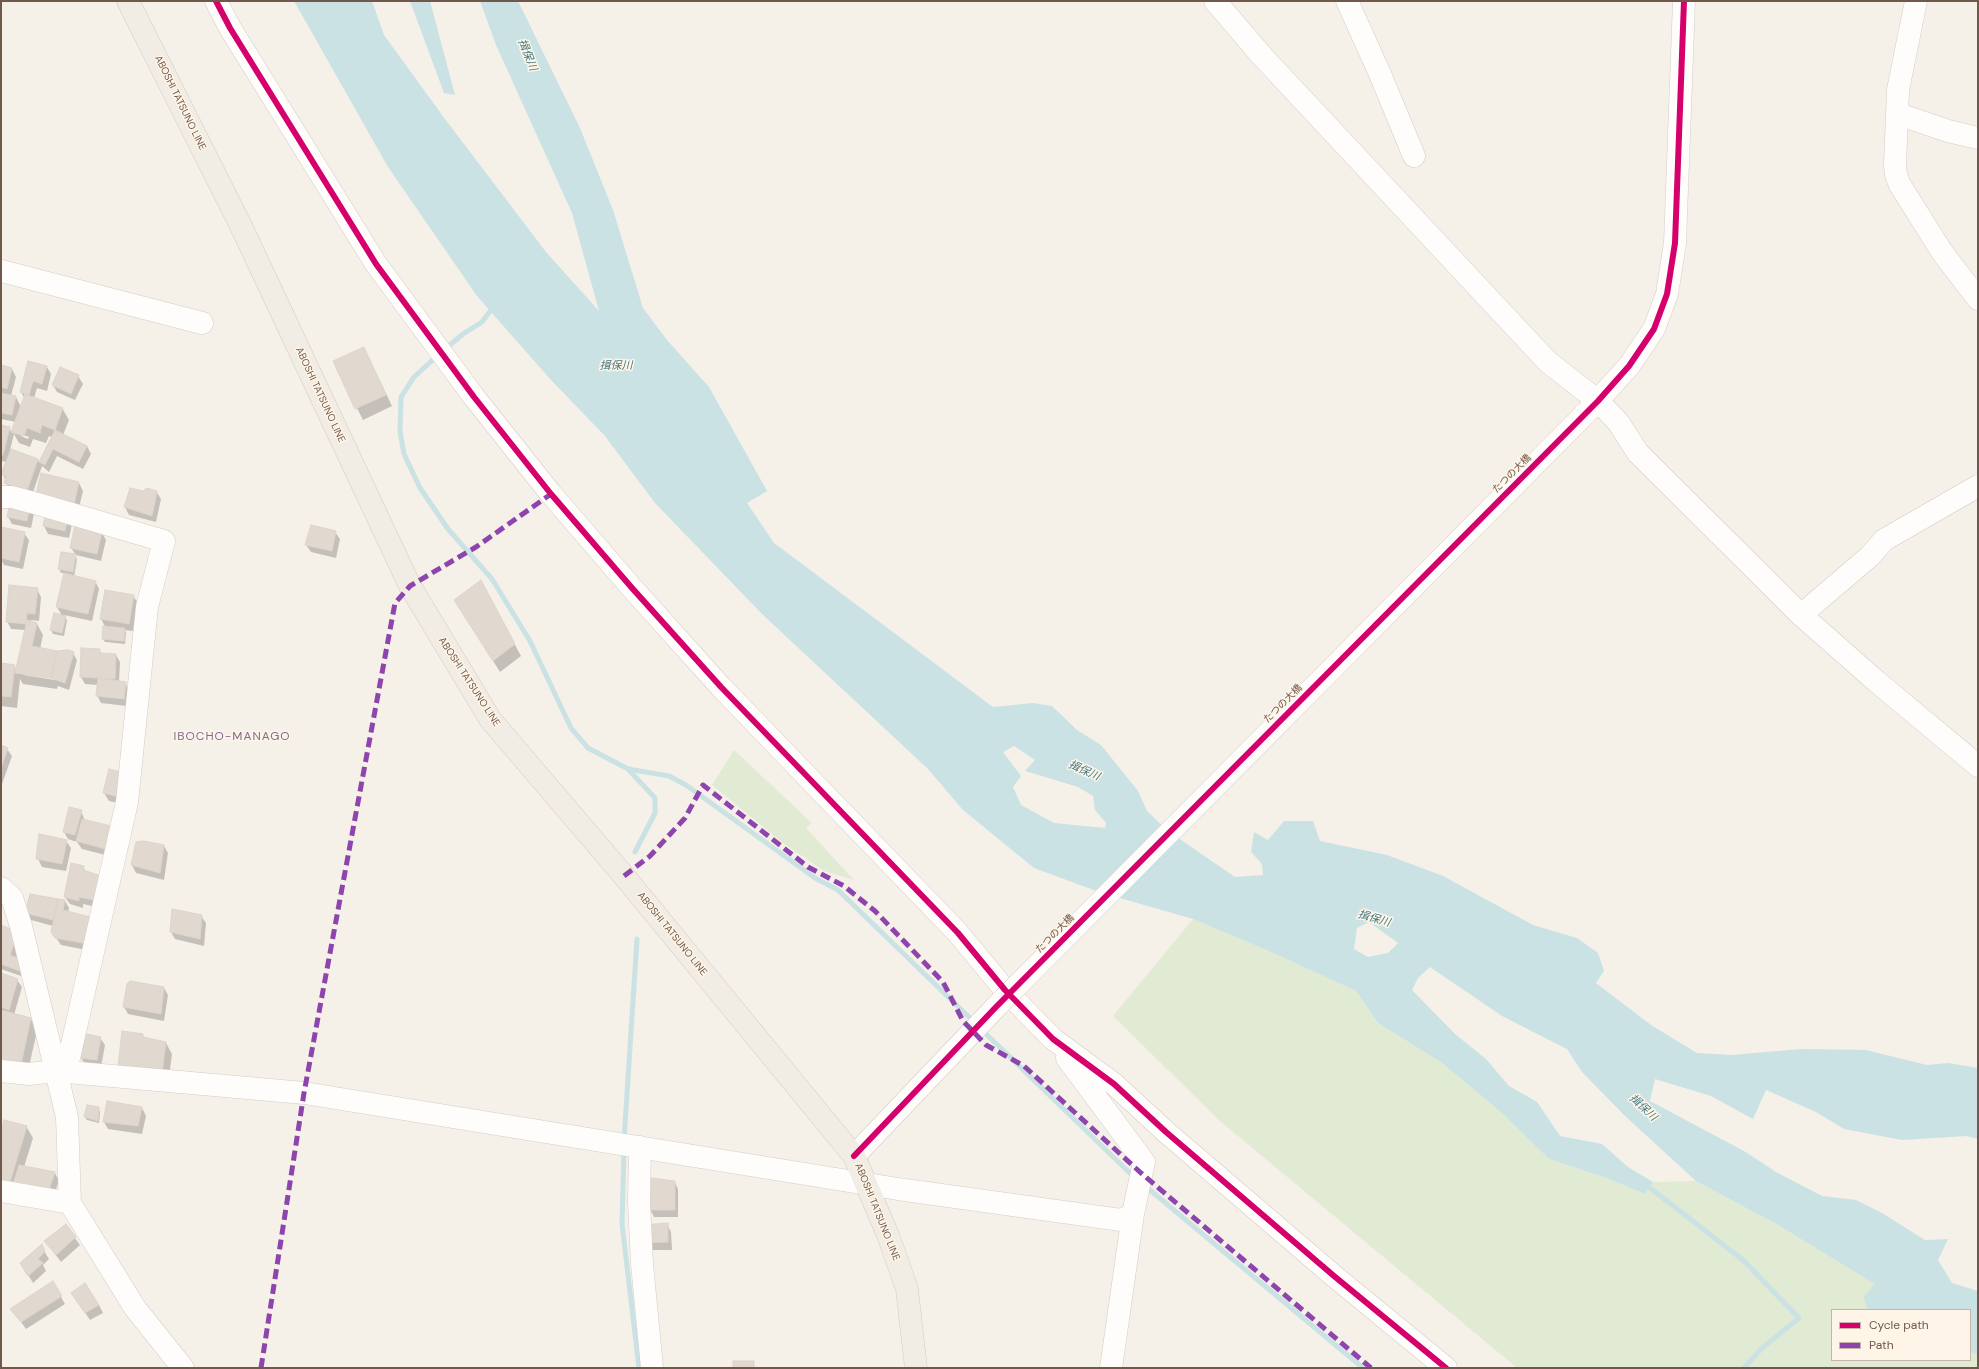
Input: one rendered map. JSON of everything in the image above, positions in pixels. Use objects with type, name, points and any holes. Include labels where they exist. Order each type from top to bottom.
[{"type":"main road","name":"ABOSHI TATSUNO LINE","points":[[128,1],[241,226],[410,586],[490,719],[624,876],[854,1156],[888,1235],[907,1289],[916,1368]]},
{"type":"street","points":[[216,1],[290,127],[376,264],[474,397],[551,494],[632,588],[721,687],[958,934],[1005,990],[1054,1039],[1114,1084],[1166,1132],[1334,1276],[1446,1368]]},
{"type":"street","points":[[1215,1],[1262,56],[1591,408],[1618,422],[1638,453],[1802,615],[1876,681],[1978,766]]},
{"type":"street","points":[[1347,1],[1380,74],[1414,156]]},
{"type":"street","name":"たつの大橋","points":[[854,1156],[996,1007],[1591,408],[1629,366],[1654,329],[1667,294],[1675,243],[1684,1]]},
{"type":"street","points":[[1916,1],[1898,90],[1895,165],[1900,185],[1942,252],[1978,299]]},
{"type":"street","points":[[1898,114],[1925,124],[1978,138]]},
{"type":"street","points":[[1,271],[202,324]]},
{"type":"street","points":[[1802,615],[1870,556],[1884,540],[1978,486]]},
{"type":"street","points":[[1,497],[12,497],[38,504],[164,541],[147,608],[127,802],[69,1058],[56,1071]]},
{"type":"street","points":[[1,888],[12,898],[21,926],[67,1117],[70,1203],[135,1308],[184,1368]]},
{"type":"street","points":[[1054,1039],[1144,1162],[1133,1214],[1111,1368]]},
{"type":"street","points":[[1,1071],[29,1074],[56,1071],[304,1093],[865,1183],[1121,1220],[1133,1214]]},
{"type":"street","points":[[640,1147],[639,1202],[642,1264],[652,1368]]},
{"type":"street","points":[[1,1191],[70,1203]]},
{"type":"green space","points":[[734,750],[812,823],[806,828],[854,880],[824,871],[783,843],[712,785]]},
{"type":"green space","points":[[1193,919],[1271,952],[1356,991],[1378,1023],[1442,1063],[1502,1113],[1549,1159],[1606,1178],[1645,1194],[1653,1182],[1696,1181],[1778,1225],[1876,1284],[1863,1297],[1868,1309],[1831,1309],[1831,1361],[1971,1361],[1971,1352],[1978,1355],[1978,1368],[1517,1368],[1220,1121],[1113,1016]]},
{"type":"water","name":"揖保川","points":[[294,1],[372,1],[384,35],[445,119],[546,252],[599,311],[572,213],[496,45],[480,1],[518,1],[580,128],[613,210],[643,308],[667,340],[709,387],[767,491],[747,503],[774,543],[993,707],[1033,703],[1052,706],[1077,730],[1101,745],[1138,791],[1147,811],[1168,831],[1235,877],[1263,875],[1262,864],[1251,852],[1254,832],[1268,840],[1284,821],[1313,821],[1320,841],[1387,855],[1443,876],[1533,925],[1577,938],[1598,953],[1604,971],[1596,983],[1651,1025],[1697,1053],[1731,1055],[1802,1049],[1866,1050],[1927,1065],[1948,1063],[1978,1068],[1978,1139],[1967,1136],[1902,1140],[1844,1129],[1816,1112],[1766,1090],[1753,1119],[1711,1096],[1655,1079],[1650,1101],[1744,1151],[1776,1172],[1822,1196],[1856,1200],[1882,1213],[1925,1240],[1948,1239],[1938,1260],[1952,1283],[1978,1291],[1978,1355],[1971,1352],[1971,1309],[1868,1309],[1863,1297],[1875,1284],[1778,1225],[1696,1181],[1625,1116],[1582,1072],[1567,1049],[1502,1016],[1430,967],[1418,978],[1412,990],[1455,1034],[1486,1059],[1509,1086],[1537,1102],[1560,1136],[1602,1144],[1628,1167],[1653,1182],[1645,1194],[1606,1178],[1549,1159],[1502,1113],[1442,1063],[1378,1023],[1356,991],[1271,952],[1193,919],[1099,892],[1034,868],[963,810],[928,769],[762,614],[655,503],[605,436],[551,380],[477,296],[388,167]],"holes":[[[1014,746],[1035,760],[1025,771],[1078,787],[1093,796],[1095,810],[1106,823],[1105,828],[1054,823],[1021,805],[1013,787],[1021,776],[1003,752]],[[1369,922],[1398,943],[1388,953],[1368,957],[1354,949],[1357,928]]]},
{"type":"water","points":[[410,1],[430,1],[455,95],[444,93]]},
{"type":"building","points":[[364,347],[386,395],[355,409],[333,361]]},
{"type":"building","points":[[28,361],[47,366],[42,384],[33,381],[29,395],[20,392]]},
{"type":"building","points":[[1,365],[12,368],[7,389],[1,387]]},
{"type":"building","points":[[60,367],[79,375],[71,394],[52,385]]},
{"type":"building","points":[[1,393],[16,396],[12,415],[1,413]]},
{"type":"building","points":[[25,394],[63,408],[55,430],[42,425],[40,433],[27,428],[24,436],[11,432]]},
{"type":"building","points":[[1,425],[10,427],[3,455],[1,455]]},
{"type":"building","points":[[55,430],[87,446],[79,462],[53,449],[45,465],[39,462]]},
{"type":"building","points":[[11,449],[38,459],[27,491],[4,483],[6,476],[1,474]]},
{"type":"building","points":[[41,473],[79,482],[73,509],[35,499]]},
{"type":"building","points":[[130,488],[143,491],[147,488],[157,491],[152,516],[124,507]]},
{"type":"building","points":[[10,502],[30,506],[27,521],[7,517]]},
{"type":"building","points":[[46,512],[68,516],[65,531],[43,526]]},
{"type":"building","points":[[75,525],[102,532],[97,554],[70,548]]},
{"type":"building","points":[[311,525],[336,531],[332,551],[305,545]]},
{"type":"building","points":[[1,527],[25,532],[19,562],[1,558]]},
{"type":"building","points":[[61,552],[76,554],[73,572],[58,569]]},
{"type":"building","points":[[64,573],[96,581],[88,614],[56,607]]},
{"type":"building","points":[[481,580],[515,644],[493,661],[454,600]]},
{"type":"building","points":[[9,585],[38,588],[35,614],[27,613],[26,624],[6,622]]},
{"type":"building","points":[[105,590],[134,595],[129,624],[100,619]]},
{"type":"building","points":[[54,613],[66,616],[62,633],[50,630]]},
{"type":"building","points":[[27,620],[37,623],[32,646],[57,651],[51,678],[15,673]]},
{"type":"building","points":[[103,626],[125,628],[124,641],[102,639]]},
{"type":"building","points":[[81,648],[100,649],[100,653],[116,654],[115,679],[80,677]]},
{"type":"building","points":[[68,650],[74,652],[65,683],[51,678],[57,651]]},
{"type":"building","points":[[1,663],[15,665],[11,697],[1,696]]},
{"type":"building","points":[[98,678],[126,682],[124,699],[96,696]]},
{"type":"building","points":[[1,745],[8,748],[1,768]]},
{"type":"building","points":[[109,769],[124,773],[119,797],[103,793]]},
{"type":"building","points":[[69,807],[82,810],[75,835],[63,832]]},
{"type":"building","points":[[82,819],[115,827],[109,850],[76,841]]},
{"type":"building","points":[[39,834],[67,840],[62,864],[36,859]]},
{"type":"building","points":[[144,841],[164,845],[160,873],[131,865],[136,842]]},
{"type":"building","points":[[71,863],[84,866],[83,870],[104,877],[98,901],[79,897],[79,901],[64,897]]},
{"type":"building","points":[[30,894],[58,899],[53,920],[25,913]]},
{"type":"building","points":[[58,899],[65,900],[63,910],[94,918],[88,944],[55,938],[51,932]]},
{"type":"building","points":[[172,909],[202,915],[200,939],[170,932]]},
{"type":"building","points":[[1,925],[18,932],[10,955],[22,960],[20,971],[1,964]]},
{"type":"building","points":[[1,973],[18,979],[9,1010],[1,1007]]},
{"type":"building","points":[[130,981],[164,987],[161,1014],[123,1007],[127,984]]},
{"type":"building","points":[[1,1010],[31,1018],[20,1069],[1,1067]]},
{"type":"building","points":[[122,1031],[143,1034],[143,1037],[166,1042],[162,1073],[118,1067]]},
{"type":"building","points":[[86,1034],[101,1037],[97,1060],[80,1058]]},
{"type":"building","points":[[107,1101],[142,1107],[138,1126],[103,1122]]},
{"type":"building","points":[[87,1105],[99,1107],[98,1121],[84,1117]]},
{"type":"building","points":[[4,1120],[27,1126],[10,1182],[1,1179],[1,1132]]},
{"type":"building","points":[[19,1165],[55,1172],[48,1193],[13,1184]]},
{"type":"building","points":[[651,1178],[675,1181],[675,1210],[649,1210]]},
{"type":"building","points":[[668,1223],[668,1242],[644,1243],[642,1225]]},
{"type":"building","points":[[66,1224],[76,1237],[56,1255],[44,1241]]},
{"type":"building","points":[[42,1244],[45,1251],[38,1259],[43,1263],[28,1276],[20,1263]]},
{"type":"building","points":[[53,1281],[62,1296],[21,1322],[10,1309]]},
{"type":"building","points":[[85,1283],[99,1305],[85,1313],[71,1293]]},
{"type":"building","points":[[733,1361],[754,1361],[754,1368],[733,1368]]},
{"type":"waterway","points":[[445,349],[463,334],[482,322],[494,306]]},
{"type":"waterway","points":[[437,356],[414,377],[401,397],[400,431],[404,454],[420,488],[448,529],[492,579],[530,641],[571,728],[588,748],[628,769],[655,798],[655,813],[635,852]]},
{"type":"waterway","points":[[628,769],[669,776],[686,785],[815,878],[838,890],[974,1022]]},
{"type":"waterway","points":[[624,1140],[637,939]]},
{"type":"waterway","points":[[981,1029],[1135,1178]]},
{"type":"waterway","points":[[624,1150],[622,1224],[639,1368]]},
{"type":"waterway","points":[[1645,1184],[1743,1260],[1799,1318],[1762,1348],[1744,1368]]},
{"type":"waterway","points":[[1144,1185],[1363,1368]]},
{"type":"marked path","points":[[261,1368],[304,1093],[395,603],[410,586],[476,547],[551,494]]},
{"type":"marked path","points":[[624,876],[650,856],[685,818],[703,785],[808,867],[844,886],[875,911],[943,982],[963,1021],[986,1045],[1024,1066],[1141,1173],[1371,1368]]},
{"type":"cycle path","points":[[216,1],[230,28],[376,264],[474,397],[551,494],[632,588],[721,687],[958,933],[1005,990],[1053,1039],[1114,1084],[1166,1132],[1334,1276],[1446,1368]]},
{"type":"cycle path","points":[[854,1156],[996,1007],[1598,401],[1629,366],[1654,329],[1667,294],[1675,243],[1684,1]]},
{"type":"district","name":"IBOCHO-MANAGO","points":[[232,737]]}]
